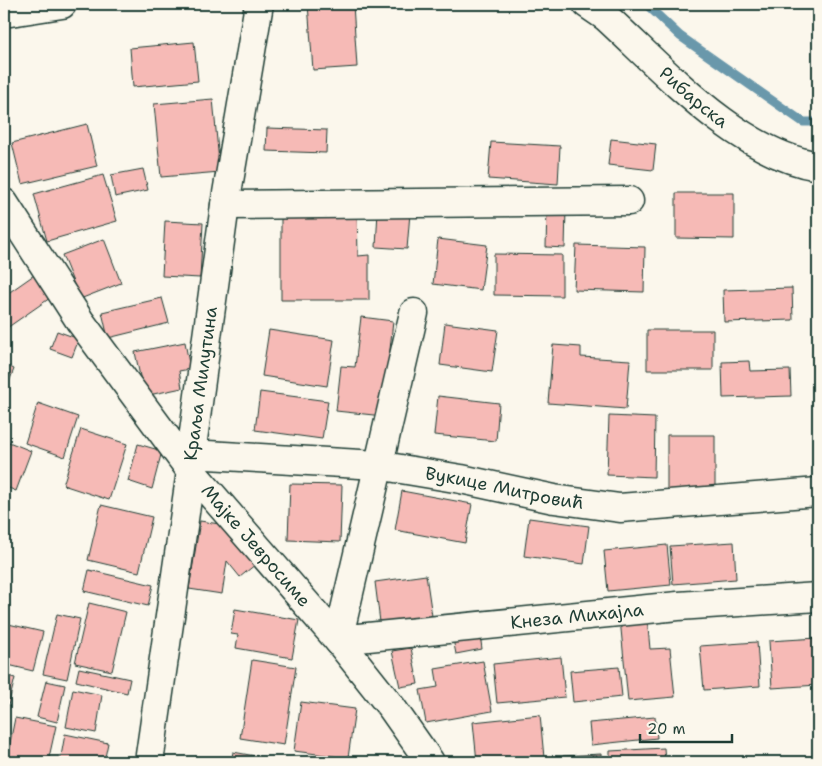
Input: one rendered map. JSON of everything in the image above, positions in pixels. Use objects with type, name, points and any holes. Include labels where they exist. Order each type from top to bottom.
[{"type":"street","points":[[4,13],[62,4]]},
{"type":"street","name":"Краља Милутина","points":[[149,762],[225,205],[259,4]]},
{"type":"street","name":"Рибарска","points":[[587,4],[606,17],[720,120],[761,145],[787,157],[818,166]]},
{"type":"street","points":[[225,205],[628,201]]},
{"type":"street","name":"Мајке Јевросиме","points":[[4,203],[80,321],[191,463],[392,708],[430,762]]},
{"type":"street","points":[[338,640],[377,465],[414,313]]},
{"type":"street","name":"Вукице Митровић","points":[[191,463],[377,465],[461,479],[554,499],[620,508],[818,492]]},
{"type":"street","name":"Кнеза Михајла","points":[[338,640],[678,606],[818,597]]},
{"type":"building","points":[[308,4],[353,4],[357,67],[313,70]]},
{"type":"building","points":[[194,42],[198,81],[133,87],[130,48]]},
{"type":"building","points":[[213,99],[220,172],[161,177],[154,104]]},
{"type":"building","points":[[87,124],[97,166],[22,184],[12,143]]},
{"type":"building","points":[[267,128],[327,130],[326,153],[266,151]]},
{"type":"building","points":[[611,139],[656,144],[653,170],[608,165]]},
{"type":"building","points":[[491,142],[560,146],[558,184],[488,179]]},
{"type":"building","points":[[143,169],[148,190],[115,197],[111,175]]},
{"type":"building","points":[[103,175],[117,221],[47,241],[34,194]]},
{"type":"building","points":[[676,193],[734,193],[734,239],[676,238]]},
{"type":"building","points":[[547,209],[566,209],[565,248],[546,247]]},
{"type":"building","points":[[281,210],[357,210],[358,256],[369,255],[369,300],[281,300]]},
{"type":"building","points":[[378,211],[410,213],[407,249],[376,247]]},
{"type":"building","points":[[165,221],[203,223],[200,278],[162,276]]},
{"type":"building","points":[[104,239],[121,283],[80,299],[62,255]]},
{"type":"building","points":[[438,239],[487,245],[481,290],[433,284]]},
{"type":"building","points":[[576,245],[645,247],[644,292],[574,290]]},
{"type":"building","points":[[494,254],[562,255],[562,296],[494,295]]},
{"type":"building","points":[[34,275],[50,298],[4,330],[4,296]]},
{"type":"building","points":[[792,288],[793,320],[724,322],[723,290]]},
{"type":"building","points":[[162,298],[169,323],[108,338],[102,312]]},
{"type":"building","points":[[361,317],[393,321],[383,416],[336,411],[341,366],[355,367]]},
{"type":"building","points":[[445,323],[498,330],[492,372],[440,365]]},
{"type":"building","points":[[269,330],[334,340],[327,386],[262,376]]},
{"type":"building","points":[[647,330],[713,330],[713,370],[647,370]]},
{"type":"building","points":[[57,331],[79,339],[72,357],[50,349]]},
{"type":"building","points":[[185,342],[190,369],[179,371],[182,388],[144,396],[135,352]]},
{"type":"building","points":[[553,345],[581,347],[581,357],[630,360],[626,409],[548,403]]},
{"type":"building","points":[[749,361],[750,371],[790,370],[791,396],[723,398],[722,362]]},
{"type":"building","points":[[4,364],[14,369],[4,395]]},
{"type":"building","points":[[260,392],[328,401],[322,439],[255,430]]},
{"type":"building","points":[[438,396],[499,403],[496,441],[434,435]]},
{"type":"building","points":[[38,403],[78,417],[65,457],[25,443]]},
{"type":"building","points":[[609,416],[655,418],[654,477],[607,475]]},
{"type":"building","points":[[81,429],[127,444],[109,500],[63,485]]},
{"type":"building","points":[[667,435],[715,435],[715,490],[667,490]]},
{"type":"building","points":[[4,440],[31,451],[16,491],[4,486]]},
{"type":"building","points":[[138,444],[162,451],[152,489],[128,481]]},
{"type":"building","points":[[290,484],[342,485],[340,542],[288,540]]},
{"type":"building","points":[[402,491],[472,504],[465,543],[395,530]]},
{"type":"building","points":[[101,505],[152,517],[139,572],[88,560]]},
{"type":"building","points":[[529,518],[589,526],[584,564],[524,556]]},
{"type":"building","points":[[200,521],[226,525],[256,564],[240,577],[227,561],[222,594],[189,589]]},
{"type":"building","points":[[734,542],[736,579],[673,584],[670,546]]},
{"type":"building","points":[[667,545],[671,585],[608,591],[604,551]]},
{"type":"building","points":[[89,570],[153,585],[148,606],[84,591]]},
{"type":"building","points":[[426,575],[432,616],[380,622],[375,582]]},
{"type":"building","points":[[89,603],[126,612],[112,671],[75,663]]},
{"type":"building","points":[[235,609],[299,620],[292,658],[236,648],[238,635],[231,634]]},
{"type":"building","points":[[57,614],[80,619],[67,679],[43,674]]},
{"type":"building","points":[[647,617],[650,649],[670,648],[675,697],[628,701],[620,619]]},
{"type":"building","points":[[4,623],[43,632],[33,671],[4,664]]},
{"type":"building","points":[[480,634],[482,649],[456,654],[453,639]]},
{"type":"building","points":[[818,638],[818,685],[772,688],[769,641]]},
{"type":"building","points":[[757,642],[760,686],[704,690],[700,646]]},
{"type":"building","points":[[411,648],[418,684],[400,687],[392,651]]},
{"type":"building","points":[[561,657],[565,697],[497,703],[493,664]]},
{"type":"building","points":[[252,660],[296,667],[284,745],[240,738]]},
{"type":"building","points":[[483,661],[492,711],[426,723],[420,690],[438,687],[435,669]]},
{"type":"building","points":[[619,667],[622,697],[573,702],[570,671]]},
{"type":"building","points":[[79,668],[130,679],[127,693],[76,681]]},
{"type":"building","points":[[4,675],[15,678],[6,714],[4,713]]},
{"type":"building","points":[[46,681],[65,685],[57,722],[37,717]]},
{"type":"building","points":[[73,689],[102,695],[96,733],[66,727]]},
{"type":"building","points":[[301,702],[355,709],[348,758],[294,751]]},
{"type":"building","points":[[540,715],[544,758],[477,762],[473,722]]},
{"type":"building","points":[[655,717],[657,738],[591,745],[589,723]]},
{"type":"building","points":[[15,718],[56,726],[48,762],[6,762]]},
{"type":"building","points":[[65,734],[108,743],[104,762],[60,762]]},
{"type":"building","points":[[664,748],[665,762],[610,762],[610,751]]},
{"type":"building","points":[[233,752],[277,760],[276,762],[231,762]]},
{"type":"building","points":[[601,754],[601,762],[563,762],[563,756]]},
{"type":"waterway","points":[[646,4],[680,36],[803,122],[818,122]]}]
